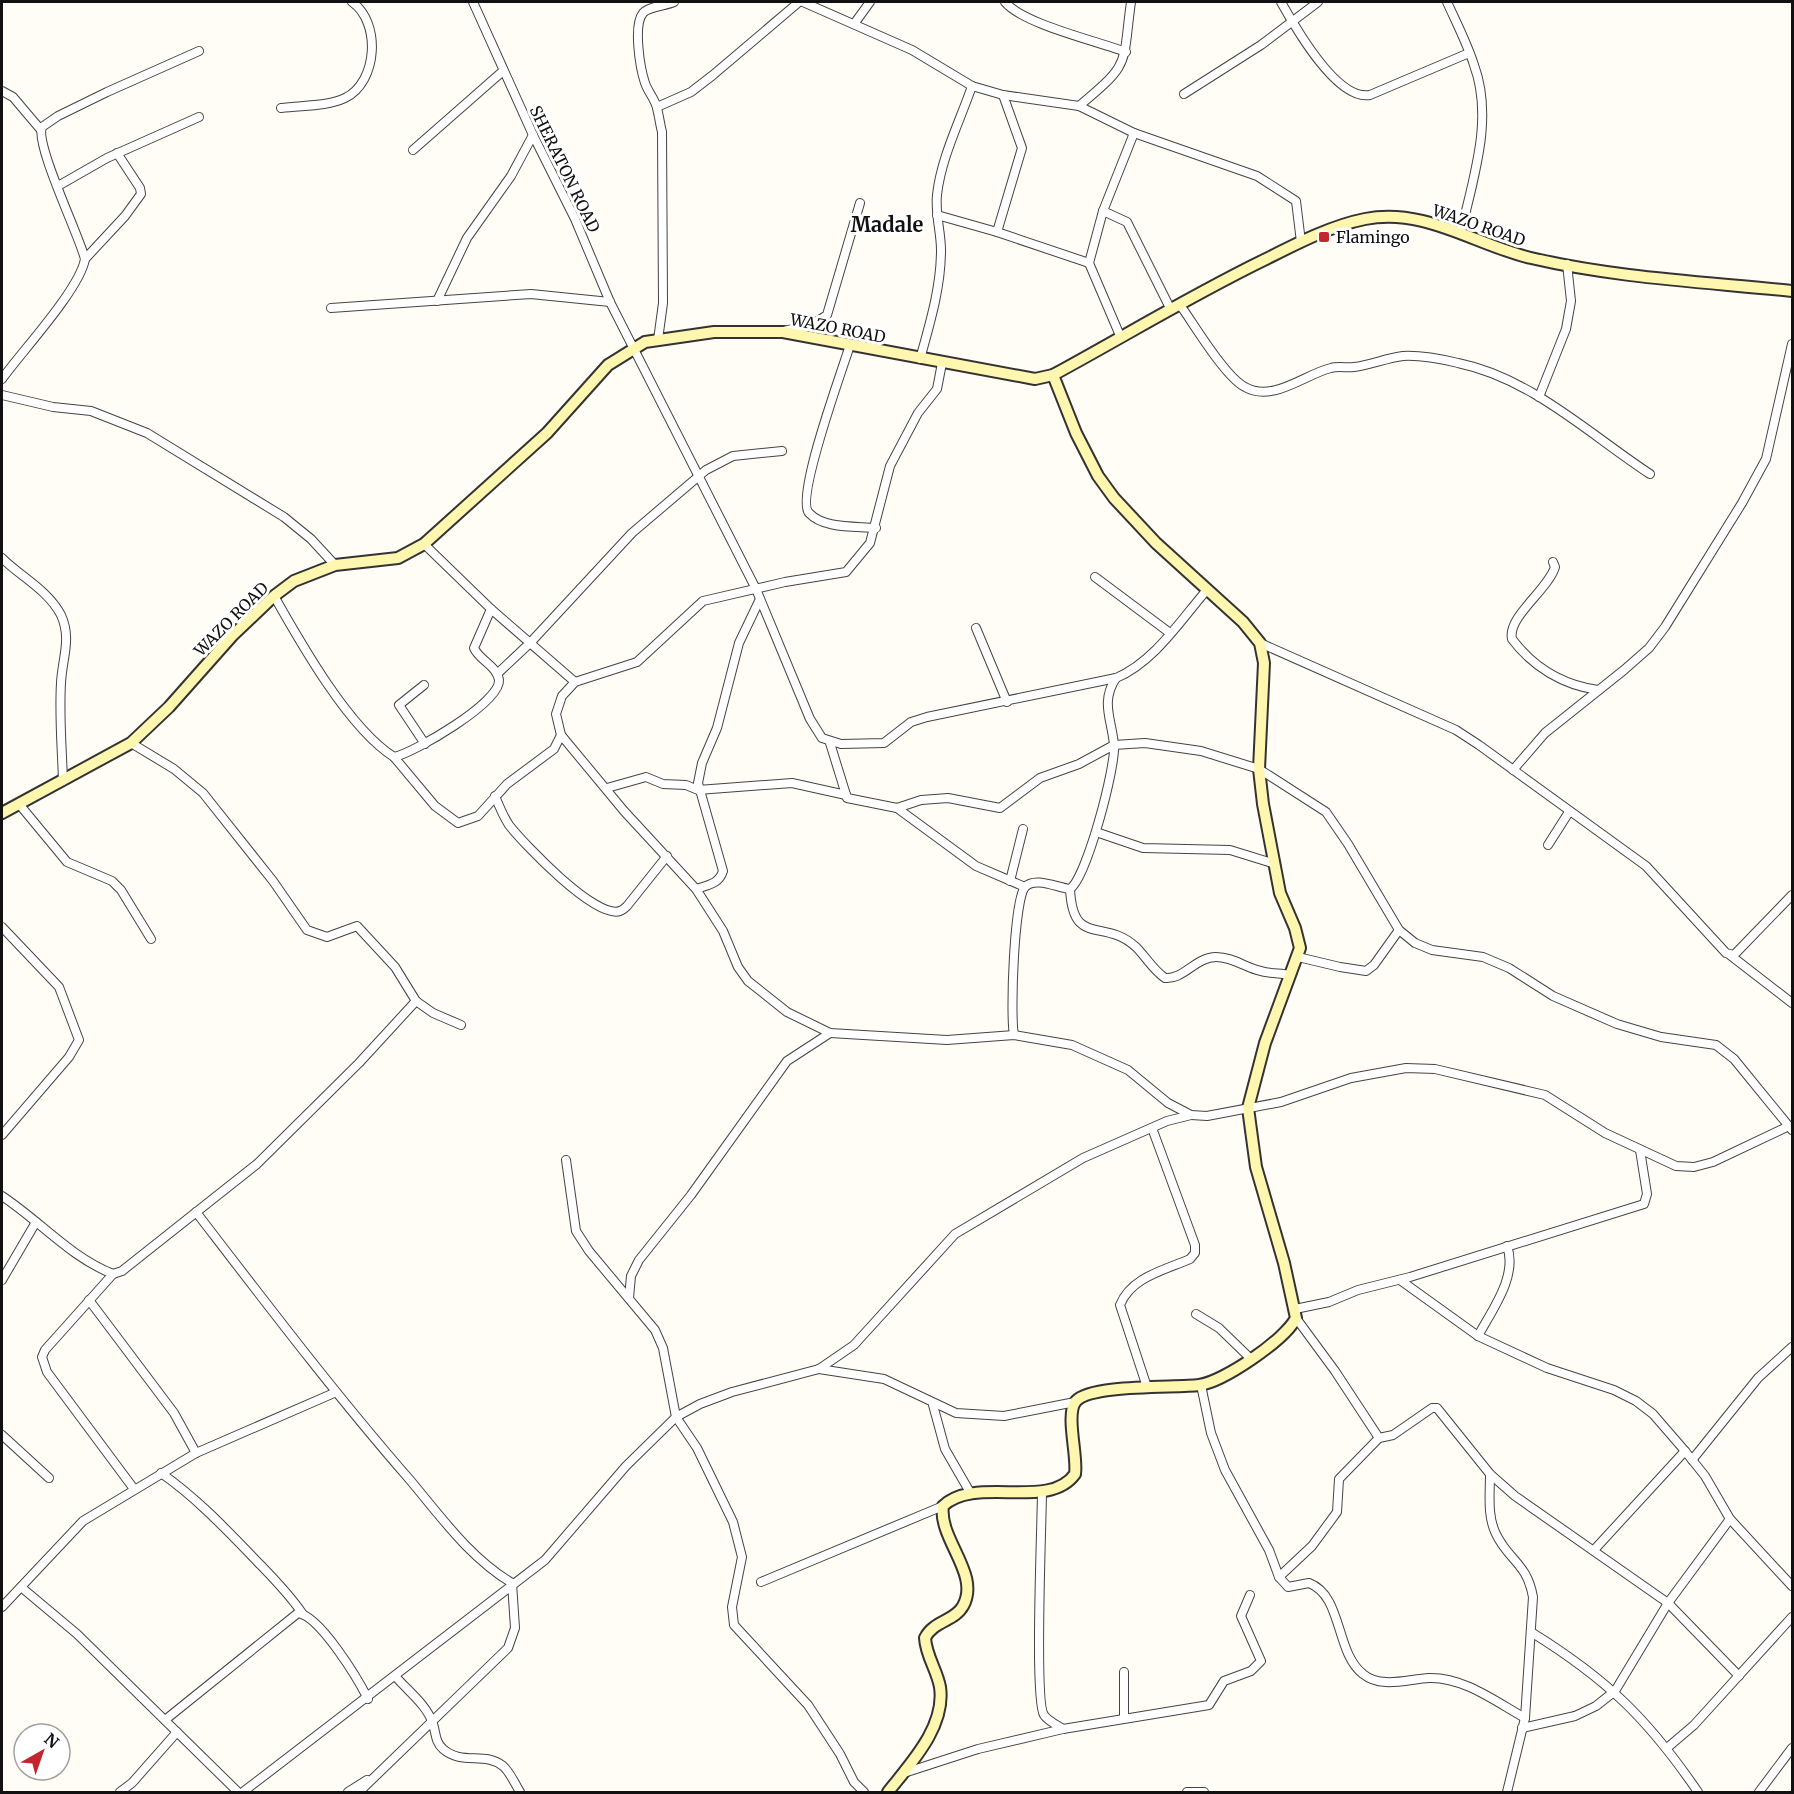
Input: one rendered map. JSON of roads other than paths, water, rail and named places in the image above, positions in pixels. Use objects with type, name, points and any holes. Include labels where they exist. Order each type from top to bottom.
[{"type":"main road","name":"WAZO ROAD","points":[[2,813],[131,743],[274,596],[300,578],[335,565],[398,558],[423,544],[547,433],[608,365],[633,349],[658,340],[714,332],[783,332],[1027,379],[1053,375],[1221,281],[1301,242],[1366,219],[1395,216],[1461,232],[1495,248],[1567,264],[1613,272],[1792,291]]},
{"type":"main road","points":[[888,1792],[907,1772],[923,1748],[939,1707],[940,1689],[925,1638],[930,1628],[963,1608],[966,1598],[967,1583],[943,1523],[943,1506],[948,1501],[971,1494],[1042,1491],[1063,1486],[1075,1474],[1072,1416],[1075,1402],[1102,1391],[1201,1385],[1251,1359],[1280,1339],[1295,1314],[1256,1167],[1248,1108],[1266,1043],[1298,957],[1299,940],[1283,904],[1272,863],[1259,769],[1264,663],[1260,643],[1243,622],[1206,591],[1133,519],[1098,476],[1076,433],[1053,375]]},
{"type":"street","points":[[281,108],[333,102],[347,97],[357,87],[373,51],[366,17],[362,9],[352,2]]},
{"type":"street","name":"SHERATON ROAD","points":[[472,2],[533,135],[559,184],[610,302],[756,589],[810,719],[817,732],[830,743]]},
{"type":"street","points":[[658,340],[663,303],[663,160],[657,107],[645,83],[641,66],[639,24],[642,14],[648,9],[663,7],[674,2]]},
{"type":"street","points":[[657,107],[691,92],[801,2],[912,50],[972,86],[1003,95],[1079,106],[1134,133],[1257,176],[1290,195],[1298,208],[1301,242]]},
{"type":"street","points":[[854,24],[870,2]]},
{"type":"street","points":[[1005,2],[1012,9],[1049,26],[1126,52]]},
{"type":"street","points":[[1079,106],[1113,77],[1126,52],[1131,2]]},
{"type":"street","points":[[1281,2],[1313,54],[1341,84],[1359,96],[1370,95],[1469,53]]},
{"type":"street","points":[[1184,94],[1294,22],[1318,2]]},
{"type":"street","points":[[1447,2],[1469,53],[1483,103],[1479,151],[1461,232]]},
{"type":"street","points":[[41,130],[47,123],[78,106],[199,51]]},
{"type":"street","points":[[413,150],[504,71]]},
{"type":"street","points":[[920,359],[934,306],[939,273],[940,239],[937,215],[940,181],[972,86]]},
{"type":"street","points":[[2,91],[13,97],[41,130],[58,186],[85,259]]},
{"type":"street","points":[[997,232],[1022,148],[1003,95]]},
{"type":"street","points":[[58,186],[117,153],[199,117]]},
{"type":"street","points":[[1121,338],[1089,263],[1103,211],[1134,133]]},
{"type":"street","points":[[437,301],[467,238],[511,176],[533,135]]},
{"type":"street","points":[[2,379],[79,276],[85,259],[140,196],[140,188],[117,153]]},
{"type":"street","points":[[783,332],[813,324],[827,315],[860,204]]},
{"type":"street","points":[[1103,211],[1127,222],[1176,307],[1225,368],[1244,387],[1256,391],[1301,382],[1330,368],[1354,367],[1405,356],[1471,366],[1494,374],[1539,396],[1650,474]]},
{"type":"street","points":[[937,215],[997,232],[1089,263]]},
{"type":"street","points":[[1539,396],[1566,329],[1571,301],[1567,264]]},
{"type":"street","points":[[331,308],[531,294],[610,302]]},
{"type":"street","points":[[1513,770],[1545,733],[1649,648],[1665,627],[1742,503],[1766,459],[1792,344]]},
{"type":"street","points":[[850,345],[808,477],[805,505],[810,514],[827,523],[876,528]]},
{"type":"street","points":[[942,363],[937,389],[918,413],[890,466],[876,528],[864,554],[846,573],[756,589],[703,602],[637,662],[575,682],[562,696],[556,714],[561,735],[624,811],[696,889],[723,931],[738,967],[748,981],[787,1012],[830,1033],[947,1040],[1014,1035],[1072,1045],[1128,1070],[1168,1103],[1191,1115]]},
{"type":"street","points":[[2,395],[53,407],[91,411],[147,433],[284,517],[311,538],[335,565]]},
{"type":"street","points":[[497,674],[530,643],[632,533],[698,477],[720,461],[733,456],[782,451]]},
{"type":"street","points":[[423,544],[491,609],[575,682]]},
{"type":"street","points":[[2,558],[30,579],[54,604],[65,629],[68,644],[61,682],[63,781]]},
{"type":"street","points":[[1553,562],[1556,567],[1550,579],[1513,627],[1512,639],[1550,675],[1578,687],[1598,690]]},
{"type":"street","points":[[1095,577],[1170,633]]},
{"type":"street","points":[[243,1792],[368,1699],[550,1555],[626,1466],[676,1417],[700,1404],[732,1392],[819,1368],[854,1345],[955,1234],[1083,1158],[1152,1128],[1191,1115],[1207,1116],[1281,1102],[1376,1071],[1406,1068],[1435,1069],[1545,1095],[1605,1133],[1676,1166],[1694,1167],[1713,1162],[1791,1128],[1734,1059],[1716,1045],[1661,1037],[1617,1024],[1553,996],[1509,968],[1483,957],[1432,950],[1415,943],[1399,930],[1348,844],[1326,812],[1259,769],[1201,751],[1145,743],[1114,745],[1079,764],[1040,778],[1000,808],[948,798],[921,800],[897,808],[852,801],[846,795],[830,743],[884,743],[911,722],[927,717],[1116,678],[1133,671],[1206,591]]},
{"type":"street","points":[[274,596],[304,650],[364,730],[384,751],[394,757],[435,806],[454,821],[476,818],[507,784],[554,749],[561,735]]},
{"type":"street","points":[[696,889],[714,883],[721,878],[723,871],[698,786],[702,763],[717,728],[739,643],[760,599]]},
{"type":"street","points":[[394,757],[405,755],[425,744],[479,708],[497,688],[499,682],[497,674],[479,657],[474,648],[491,609]]},
{"type":"street","points":[[976,628],[1006,702]]},
{"type":"street","points":[[1260,643],[1456,730],[1646,866],[1665,883],[1722,951],[1792,1003]]},
{"type":"street","points":[[1116,678],[1110,688],[1107,709],[1114,745],[1108,788],[1096,832],[1077,882],[1070,889],[1071,911],[1079,923],[1107,932],[1135,947],[1165,978],[1174,977],[1200,961],[1215,957],[1233,960],[1261,971],[1290,975]]},
{"type":"street","points":[[424,685],[399,705],[425,744]]},
{"type":"street","points":[[131,743],[174,769],[203,793],[273,881],[308,930],[327,937],[357,926],[395,967],[416,1001],[434,1013],[461,1025]]},
{"type":"street","points":[[554,749],[572,748]]},
{"type":"street","points":[[607,788],[646,777],[663,784],[698,786],[792,783],[846,795]]},
{"type":"street","points":[[495,796],[504,817],[525,845],[555,874],[600,907],[612,912],[620,912],[627,906],[667,856]]},
{"type":"street","points":[[19,804],[67,862],[112,881],[121,890],[151,939]]},
{"type":"street","points":[[897,808],[955,853],[976,866],[1025,887],[1043,883],[1070,889]]},
{"type":"street","points":[[1548,845],[1569,812]]},
{"type":"street","points":[[1010,881],[1023,829]]},
{"type":"street","points":[[1096,832],[1143,848],[1230,850],[1272,863]]},
{"type":"street","points":[[1014,1035],[1010,1018],[1016,920],[1025,887]]},
{"type":"street","points":[[1730,955],[1748,943],[1792,895]]},
{"type":"street","points":[[2,927],[59,987],[80,1040],[73,1052],[2,1135]]},
{"type":"street","points":[[1298,957],[1340,968],[1366,971],[1374,965],[1399,930]]},
{"type":"street","points":[[134,1489],[43,1364],[45,1350],[113,1275],[137,1261],[174,1227],[257,1164],[282,1141],[416,1001]]},
{"type":"street","points":[[629,1298],[631,1276],[639,1260],[743,1124],[777,1073],[787,1061],[830,1033]]},
{"type":"street","points":[[1147,1387],[1120,1305],[1124,1295],[1138,1282],[1190,1259],[1195,1253],[1195,1245],[1152,1128]]},
{"type":"street","points":[[1379,1438],[1295,1314],[1358,1290],[1400,1280],[1644,1204],[1647,1194],[1640,1150]]},
{"type":"street","points":[[566,1160],[576,1230],[655,1330],[663,1348],[676,1417],[707,1468],[733,1522],[742,1557],[732,1607],[734,1625],[808,1705],[840,1754],[854,1782],[864,1792]]},
{"type":"street","points":[[2,1196],[65,1246],[99,1269],[113,1275]]},
{"type":"street","points":[[196,1212],[334,1393],[468,1548],[484,1565],[512,1583]]},
{"type":"street","points":[[2,1280],[36,1222]]},
{"type":"street","points":[[1478,1336],[1507,1279],[1511,1256],[1507,1246]]},
{"type":"street","points":[[1400,1280],[1478,1336],[1513,1354],[1614,1390],[1636,1401],[1653,1414],[1692,1460],[1731,1519],[1792,1586]]},
{"type":"street","points":[[89,1300],[174,1413],[196,1453]]},
{"type":"street","points":[[1196,1314],[1219,1328],[1251,1359]]},
{"type":"street","points":[[1692,1460],[1758,1378],[1792,1347]]},
{"type":"street","points":[[819,1368],[884,1380],[933,1405],[956,1413],[1004,1416],[1075,1402]]},
{"type":"street","points":[[1201,1385],[1211,1433],[1225,1470],[1269,1550],[1280,1577],[1288,1587],[1309,1583],[1327,1594],[1354,1665],[1362,1674],[1373,1680],[1386,1682],[1449,1679],[1525,1718]]},
{"type":"street","points":[[2,1607],[83,1521],[196,1453],[334,1393]]},
{"type":"street","points":[[933,1405],[945,1449],[971,1494]]},
{"type":"street","points":[[1280,1577],[1324,1532],[1337,1512],[1339,1479],[1379,1438],[1393,1435],[1432,1408],[1437,1408],[1490,1474],[1515,1496],[1668,1603],[1739,1676]]},
{"type":"street","points":[[2,1435],[49,1478]]},
{"type":"street","points":[[1594,1550],[1685,1451]]},
{"type":"street","points":[[161,1473],[181,1487],[286,1591],[302,1613],[348,1663],[368,1699]]},
{"type":"street","points":[[1490,1474],[1491,1520],[1496,1534],[1529,1579],[1533,1597],[1525,1718],[1508,1792]]},
{"type":"street","points":[[1042,1491],[1040,1656],[1042,1707],[1045,1717],[1063,1729]]},
{"type":"street","points":[[761,1582],[943,1506]]},
{"type":"street","points":[[1522,1728],[1575,1716],[1596,1706],[1616,1691],[1668,1603],[1731,1519]]},
{"type":"street","points":[[359,1792],[433,1723],[508,1648],[515,1628],[512,1583]]},
{"type":"street","points":[[21,1587],[77,1634],[237,1792]]},
{"type":"street","points":[[907,1772],[978,1749],[1063,1729],[1209,1705],[1224,1682],[1257,1667],[1261,1657],[1241,1616],[1250,1595]]},
{"type":"street","points":[[165,1720],[294,1615],[302,1613]]},
{"type":"street","points":[[1667,1748],[1682,1738],[1792,1617]]},
{"type":"street","points":[[1531,1632],[1616,1691],[1667,1748],[1698,1792]]},
{"type":"street","points":[[1124,1671],[1124,1718]]},
{"type":"street","points":[[396,1677],[424,1708],[433,1723],[441,1748],[457,1758],[486,1758],[496,1761],[505,1767],[520,1792]]},
{"type":"street","points":[[120,1792],[132,1784],[177,1732]]},
{"type":"street","points":[[1759,1792],[1792,1748]]},
{"type":"street","points":[[348,1792],[383,1770]]},
{"type":"street","points":[[1187,1792],[1204,1792]]},
{"type":"place","name":"Flamingo","points":[[1324,237]]},
{"type":"district","name":"Madale","points":[[887,225]]}]
